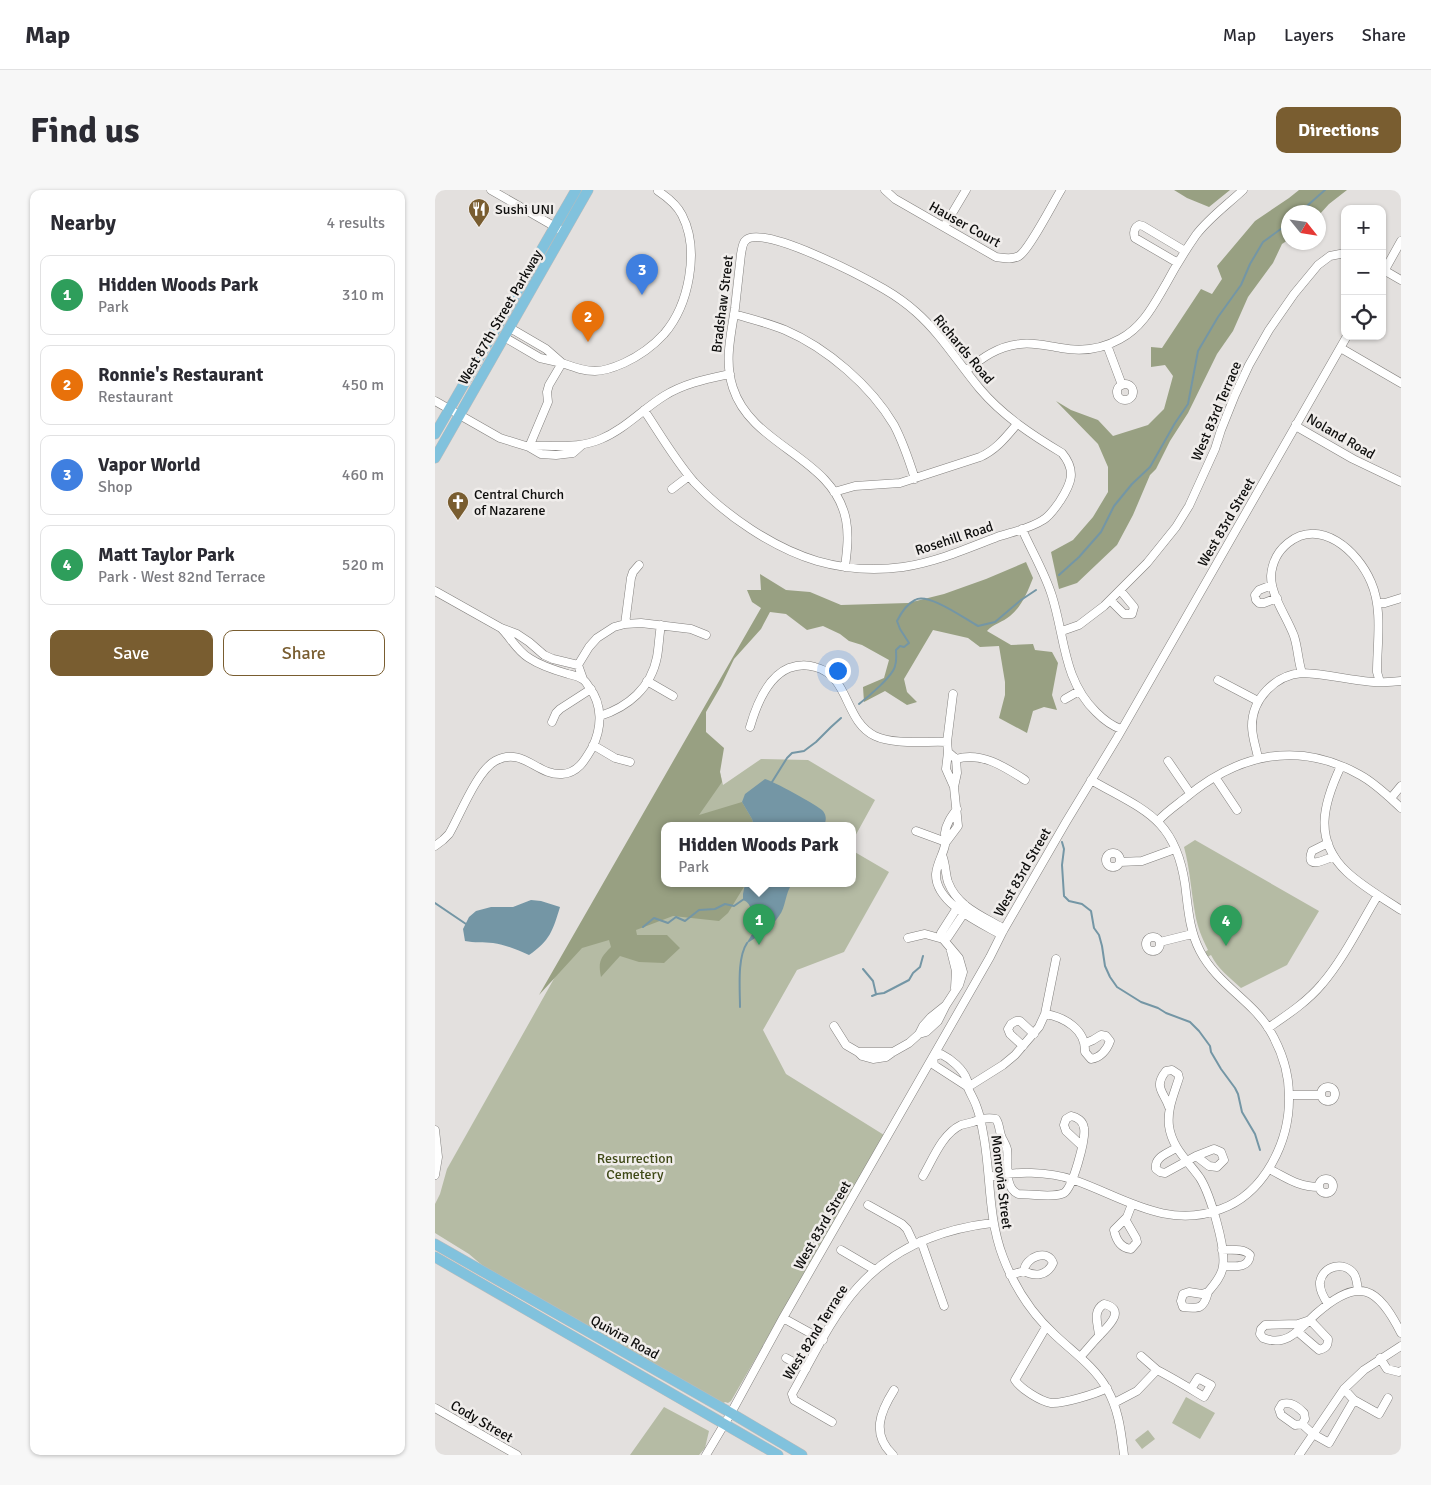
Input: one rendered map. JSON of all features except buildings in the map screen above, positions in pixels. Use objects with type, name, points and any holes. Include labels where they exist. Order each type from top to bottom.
[{"type":"main road","name":"West 87th Street Parkway","points":[[435,458],[507,333],[559,229],[576,190]]},
{"type":"main road","name":"West 87th Street Parkway","points":[[435,434],[519,290],[559,229],[588,190]]},
{"type":"main road","points":[[507,333],[504,328],[516,303],[519,290]]},
{"type":"main road","name":"Quivira Road","points":[[435,1244],[512,1295],[778,1455]]},
{"type":"main road","name":"Quivira Road","points":[[435,1257],[512,1295],[731,1413],[802,1455]]},
{"type":"street","points":[[491,190],[559,229]]},
{"type":"street","points":[[507,333],[540,358],[579,369],[596,371],[612,368],[632,359],[665,333],[676,316],[688,285],[691,267],[691,247],[682,215],[671,201],[657,190]]},
{"type":"street","name":"Hauser Court","points":[[885,190],[895,199],[996,257],[1011,259],[1020,255],[1028,247],[1061,190]]},
{"type":"street","points":[[944,227],[966,190]]},
{"type":"street","points":[[966,371],[983,358],[1007,346],[1043,344],[1076,350],[1095,349],[1124,337],[1143,320],[1185,251],[1207,223],[1243,190]]},
{"type":"street","points":[[1178,263],[1135,238],[1133,232],[1135,227],[1143,226],[1185,251]]},
{"type":"street","name":"Richards Road","points":[[746,238],[754,236],[801,248],[820,256],[901,300],[933,329],[993,403],[1017,424],[1062,453],[1071,468],[1071,481],[1067,490],[1050,515],[1044,520],[1022,529]]},
{"type":"street","name":"Bradshaw Street","points":[[746,238],[743,243],[727,360],[735,394],[751,419],[762,431],[822,477],[834,492],[846,520],[845,567]]},
{"type":"street","points":[[1386,266],[1401,241]]},
{"type":"street","name":"West 83rd Terrace","points":[[1062,631],[1079,625],[1110,600],[1159,549],[1176,527],[1189,506],[1215,449],[1235,395],[1273,324],[1318,265],[1330,256],[1341,254]]},
{"type":"street","points":[[1386,272],[1401,280]]},
{"type":"street","points":[[734,314],[765,322],[804,340],[854,376],[878,402],[894,425],[915,479]]},
{"type":"street","name":"West 83rd Street","points":[[724,1424],[1003,931],[1117,738],[1345,340]]},
{"type":"street","points":[[1107,345],[1122,385]]},
{"type":"street","points":[[1341,347],[1401,383]]},
{"type":"street","points":[[529,447],[547,402],[549,385],[562,363]]},
{"type":"street","points":[[435,401],[500,438],[529,447],[541,454],[556,455],[573,453],[583,445],[602,439],[664,396],[679,388],[730,374]]},
{"type":"street","name":"Rosehill Road","points":[[644,410],[689,476],[723,508],[745,525],[774,542],[817,561],[845,567],[883,569],[904,567],[958,553],[1022,529]]},
{"type":"street","points":[[834,492],[855,486],[901,483],[988,454],[996,448],[1017,424]]},
{"type":"street","name":"Noland Road","points":[[1296,424],[1299,428],[1353,459],[1401,482]]},
{"type":"street","points":[[672,489],[689,476]]},
{"type":"street","points":[[1022,529],[1052,594],[1062,631],[1068,665],[1079,691],[1090,707],[1116,728],[1121,729]]},
{"type":"street","points":[[1302,673],[1294,637],[1272,585],[1272,571],[1276,556],[1283,546],[1301,531],[1327,537],[1347,549],[1364,569],[1371,582],[1377,603],[1377,672],[1380,682]]},
{"type":"street","points":[[625,624],[631,578],[639,565]]},
{"type":"street","points":[[1272,585],[1259,590],[1255,595],[1256,600],[1259,603],[1264,603],[1277,598]]},
{"type":"street","points":[[1110,600],[1124,614],[1132,614],[1134,607],[1119,590]]},
{"type":"street","points":[[435,591],[501,628],[517,634],[544,655],[578,665]]},
{"type":"street","points":[[1377,603],[1385,603],[1401,598]]},
{"type":"street","points":[[578,665],[597,638],[614,627],[625,624],[641,623],[691,629],[706,635]]},
{"type":"street","points":[[600,716],[614,712],[631,701],[642,690],[657,657],[661,625]]},
{"type":"street","points":[[501,628],[523,655],[531,660],[547,668],[583,679]]},
{"type":"street","points":[[435,846],[449,834],[481,774],[493,762],[510,756],[519,757],[556,774],[573,772],[579,767],[593,745],[599,731],[600,716],[597,700],[583,679],[578,665]]},
{"type":"street","points":[[750,727],[756,708],[770,683],[785,670],[802,665],[821,668],[830,674],[837,681],[858,722],[876,736],[890,740],[947,742]]},
{"type":"street","points":[[1258,758],[1252,724],[1253,715],[1258,701],[1279,680],[1296,673],[1302,673],[1355,681],[1401,681]]},
{"type":"street","points":[[1218,680],[1258,701]]},
{"type":"street","points":[[647,681],[673,696]]},
{"type":"street","points":[[552,722],[560,709],[591,689]]},
{"type":"street","points":[[1065,699],[1079,691]]},
{"type":"street","points":[[953,694],[947,742],[946,769],[954,787],[957,809],[947,825],[946,842],[942,855],[946,875],[962,909],[1001,927],[1003,931]]},
{"type":"street","points":[[593,745],[615,758],[630,762]]},
{"type":"street","points":[[948,752],[956,759],[957,773],[954,787]]},
{"type":"street","points":[[1158,821],[1190,793],[1233,766],[1258,758],[1285,755],[1319,758],[1361,775],[1401,808]]},
{"type":"street","points":[[956,759],[973,757],[992,761],[1025,780]]},
{"type":"street","points":[[1168,761],[1190,793]]},
{"type":"street","points":[[1341,766],[1325,810],[1325,827],[1334,856],[1348,873],[1401,910]]},
{"type":"street","points":[[1215,777],[1237,810]]},
{"type":"street","points":[[989,1177],[1042,1174],[1072,1180],[1131,1204],[1162,1214],[1191,1217],[1213,1212],[1238,1201],[1257,1184],[1269,1169],[1283,1136],[1289,1096],[1286,1071],[1282,1058],[1268,1028],[1249,1006],[1216,975],[1203,957],[1192,934],[1181,865],[1169,834],[1146,811],[1091,780]]},
{"type":"street","points":[[1391,798],[1401,786]]},
{"type":"street","points":[[916,831],[946,842]]},
{"type":"street","points":[[1329,843],[1312,852],[1311,860],[1314,863],[1319,863],[1334,856]]},
{"type":"street","points":[[1120,862],[1143,861],[1175,849]]},
{"type":"street","points":[[1268,1028],[1299,1007],[1322,984],[1378,895]]},
{"type":"street","points":[[835,1026],[847,1045],[858,1052],[893,1052],[909,1043],[919,1034],[931,1017],[946,1005],[955,990],[956,971],[951,951],[943,940],[941,933],[962,909]]},
{"type":"street","points":[[908,938],[925,934],[943,940]]},
{"type":"street","points":[[1160,942],[1192,934]]},
{"type":"street","points":[[933,1056],[934,1065],[968,1087],[1003,1065],[1033,1034],[1045,1014],[1056,959]]},
{"type":"street","points":[[1045,1014],[1068,1022],[1085,1042]]},
{"type":"street","points":[[1023,1046],[1010,1034],[1008,1029],[1011,1024],[1016,1020],[1020,1021],[1033,1034]]},
{"type":"street","name":"Monrovia Street","points":[[933,1056],[941,1054],[952,1060],[967,1079],[968,1087],[981,1119],[989,1177],[992,1223],[1010,1275],[1026,1301],[1046,1326],[1081,1357],[1107,1388],[1120,1422],[1124,1455]]},
{"type":"street","points":[[1289,1096],[1321,1095]]},
{"type":"street","points":[[1169,1107],[1169,1126],[1176,1148],[1206,1190],[1222,1250],[1223,1266],[1215,1284],[1208,1292]]},
{"type":"street","points":[[981,1119],[996,1119],[999,1124],[1002,1138],[1007,1148],[1008,1175],[1011,1188],[1013,1192],[1018,1194],[1057,1195],[1066,1191],[1072,1180],[1081,1146]]},
{"type":"street","name":"Monrovia Street","points":[[923,1176],[949,1134],[961,1125],[981,1119]]},
{"type":"street","points":[[435,1130],[438,1156],[435,1175]]},
{"type":"street","points":[[1176,1148],[1157,1159],[1155,1169],[1165,1173],[1196,1156]]},
{"type":"street","points":[[1269,1169],[1301,1186],[1319,1187]]},
{"type":"street","points":[[1125,1219],[1130,1211],[1131,1204]]},
{"type":"street","points":[[869,1205],[902,1224],[918,1242],[944,1306]]},
{"type":"street","name":"West 82nd Terrace","points":[[832,1422],[794,1400],[792,1394],[846,1302],[858,1287],[875,1270],[891,1258],[918,1242],[947,1231],[992,1223]]},
{"type":"street","points":[[841,1250],[875,1270]]},
{"type":"street","points":[[1222,1250],[1236,1250],[1247,1252],[1250,1255],[1250,1260],[1247,1264],[1242,1266],[1223,1266]]},
{"type":"street","points":[[1329,1304],[1323,1294],[1320,1283],[1322,1277],[1329,1269],[1340,1266],[1353,1272],[1358,1290]]},
{"type":"street","points":[[1010,1275],[1024,1271]]},
{"type":"street","points":[[1310,1320],[1298,1324],[1265,1325],[1261,1329],[1260,1334],[1269,1341],[1279,1341],[1298,1332],[1341,1295],[1358,1290],[1367,1292],[1381,1300],[1401,1333]]},
{"type":"street","points":[[783,1318],[823,1340]]},
{"type":"street","points":[[1298,1332],[1319,1350],[1325,1348],[1328,1344],[1328,1339],[1310,1320]]},
{"type":"street","points":[[1046,1326],[1015,1380],[1019,1386],[1042,1400],[1051,1403],[1091,1394],[1107,1388]]},
{"type":"street","points":[[1081,1357],[1099,1335]]},
{"type":"street","points":[[1299,1455],[1344,1389],[1364,1370],[1401,1346]]},
{"type":"street","points":[[1141,1356],[1157,1370],[1191,1389]]},
{"type":"street","points":[[786,1358],[806,1369]]},
{"type":"street","points":[[1381,1358],[1387,1369],[1399,1372],[1401,1370]]},
{"type":"street","points":[[1114,1403],[1137,1391],[1157,1370]]},
{"type":"street","points":[[1344,1389],[1355,1400],[1379,1414],[1388,1398]]},
{"type":"street","points":[[893,1455],[883,1442],[880,1424],[884,1406],[894,1390]]},
{"type":"street","points":[[1302,1424],[1313,1434],[1329,1443],[1355,1400]]},
{"type":"street","name":"Cody Street","points":[[435,1408],[517,1455]]},
{"type":"street","points":[[706,1455],[724,1424]]},
{"type":"green space","points":[[1174,190],[1230,190],[1209,207],[1187,198]]},
{"type":"green space","points":[[1299,190],[1347,190],[1326,207],[1326,205],[1281,205],[1281,246],[1273,263],[1248,297],[1233,331],[1217,354],[1188,413],[1170,441],[1156,469],[1150,475],[1133,515],[1117,545],[1077,583],[1059,589],[1051,552],[1073,540],[1093,517],[1108,492],[1108,467],[1098,444],[1056,401],[1071,410],[1098,420],[1113,436],[1148,425],[1164,409],[1173,376],[1165,365],[1151,367],[1151,347],[1162,348],[1201,289],[1212,294],[1222,279],[1217,266],[1255,221]]},
{"type":"green space","points":[[1026,562],[1033,578],[1024,599],[1010,616],[987,631],[1011,645],[1033,644],[1035,650],[1052,652],[1058,663],[1052,695],[1057,710],[1044,707],[1033,711],[1027,733],[999,718],[1005,695],[1005,682],[999,646],[980,647],[968,638],[933,630],[904,679],[907,692],[917,702],[907,705],[885,691],[864,702],[863,687],[884,678],[889,660],[823,626],[807,630],[786,614],[770,612],[761,629],[734,659],[706,712],[706,732],[724,748],[720,772],[722,782],[699,815],[742,802],[753,822],[661,822],[661,887],[744,887],[728,913],[719,921],[673,916],[636,930],[637,935],[667,935],[680,948],[664,963],[639,962],[620,956],[601,977],[600,964],[602,957],[611,947],[609,940],[582,948],[539,995],[761,608],[752,602],[747,590],[761,590],[760,574],[786,590],[810,592],[841,605],[908,603],[944,594]]},
{"type":"green space","name":"Resurrection Cemetery","points":[[691,735],[720,772],[723,785],[761,759],[808,760],[875,800],[856,835],[856,822],[661,822],[661,887],[856,887],[856,853],[889,872],[844,952],[797,970],[763,1030],[786,1074],[884,1135],[731,1401],[721,1405],[490,1272],[469,1254],[435,1233],[435,1204],[447,1169]]},
{"type":"green space","points":[[1195,840],[1319,911],[1287,965],[1241,988],[1221,969],[1211,955],[1207,957],[1205,952],[1208,950],[1196,918],[1184,847]]},
{"type":"green space","points":[[1186,1397],[1215,1413],[1200,1439],[1172,1423]]},
{"type":"green space","points":[[664,1407],[709,1431],[705,1448],[699,1455],[630,1455]]},
{"type":"green space","points":[[1148,1430],[1155,1439],[1142,1449],[1135,1440]]},
{"type":"water","points":[[765,779],[820,808],[826,817],[825,822],[753,822],[742,802],[745,794]]},
{"type":"water","points":[[744,887],[790,887],[776,920],[764,932],[746,944],[754,931],[756,923],[749,904],[743,900]]},
{"type":"water","points":[[531,900],[560,907],[550,934],[542,945],[529,955],[498,944],[465,941],[463,929],[469,917],[476,911],[491,907],[513,907]]},
{"type":"waterway","points":[[1308,205],[1325,190]]},
{"type":"waterway","points":[[1059,575],[1079,557],[1101,532],[1114,506],[1132,484],[1150,467],[1188,404],[1198,351],[1218,317],[1241,285],[1250,264],[1263,242],[1281,229]]},
{"type":"waterway","points":[[859,704],[890,675],[896,662],[896,650],[900,646],[904,647],[909,643],[897,621],[905,609],[915,600],[929,600],[937,603],[978,626],[995,622],[1036,590]]},
{"type":"waterway","points":[[772,782],[792,753],[804,751],[841,718]]},
{"type":"waterway","points":[[1062,842],[1064,849],[1062,865],[1064,896],[1069,901],[1082,904],[1091,911],[1094,928],[1099,935],[1105,966],[1110,977],[1117,987],[1141,1002],[1190,1022],[1199,1031],[1210,1046],[1211,1052],[1221,1069],[1235,1088],[1242,1112],[1255,1134],[1260,1150]]},
{"type":"waterway","points":[[643,927],[654,918],[668,923],[676,917],[685,921],[699,910],[715,909],[725,904],[734,906],[744,899]]},
{"type":"waterway","points":[[435,903],[466,924]]},
{"type":"waterway","points":[[740,1007],[740,965],[747,943]]},
{"type":"waterway","points":[[872,996],[884,993],[909,980],[920,967],[923,956]]},
{"type":"waterway","points":[[863,969],[873,981],[876,994]]},
{"type":"place","name":"Sushi UNI","points":[[479,228]]},
{"type":"place","name":"Vapor World","points":[[642,295]]},
{"type":"place","name":"Ronnie's Restaurant","points":[[588,342]]},
{"type":"place","name":"Central Church of Nazarene","points":[[458,521]]},
{"type":"place","name":"Hidden Woods Park","points":[[759,945]]},
{"type":"place","name":"Matt Taylor Park","points":[[1226,946]]}]
